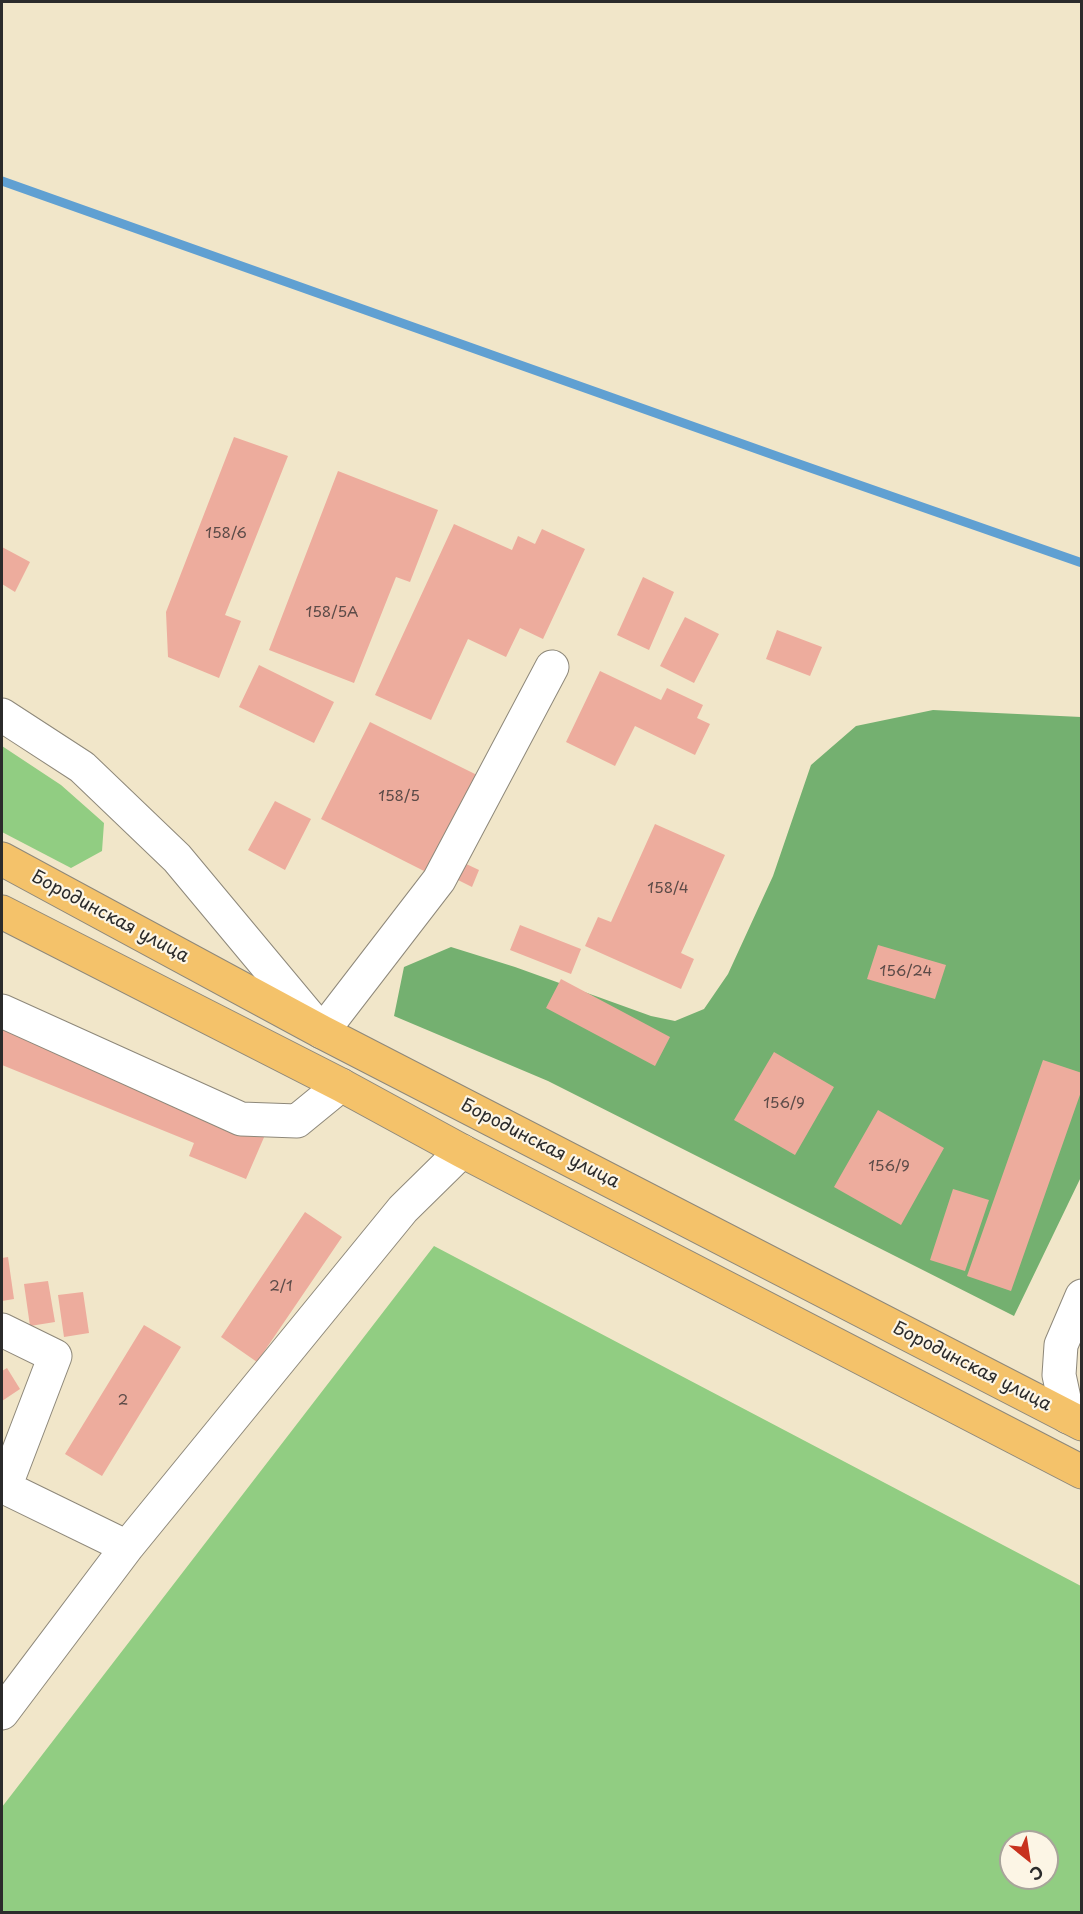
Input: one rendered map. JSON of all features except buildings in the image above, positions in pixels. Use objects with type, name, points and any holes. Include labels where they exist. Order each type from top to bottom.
[{"type":"main road","name":"Бородинская улица","points":[[2,859],[321,1032],[1075,1420]]},
{"type":"main road","points":[[2,912],[341,1085],[462,1151],[1082,1472]]},
{"type":"street","points":[[2,715],[82,767],[177,858],[321,1032],[439,880],[552,667]]},
{"type":"street","points":[[2,1011],[241,1119],[297,1121],[341,1085]]},
{"type":"street","points":[[2,1713],[127,1547],[403,1209],[462,1151]]},
{"type":"street","points":[[1075,1420],[1059,1375],[1061,1345],[1082,1296]]},
{"type":"street","points":[[2,1330],[56,1356],[3,1487],[127,1547]]},
{"type":"green space","points":[[933,710],[1081,717],[1081,1177],[1014,1316],[548,1081],[394,1016],[404,967],[451,947],[515,967],[651,1016],[675,1021],[704,1009],[728,974],[773,876],[811,765],[856,726]]},
{"type":"green space","points":[[2,746],[61,785],[104,823],[102,851],[71,868],[2,832]]},
{"type":"green space","points":[[434,1246],[1081,1586],[1081,1912],[2,1912],[2,1807]]},
{"type":"waterway","points":[[2,181],[1082,563]]}]
